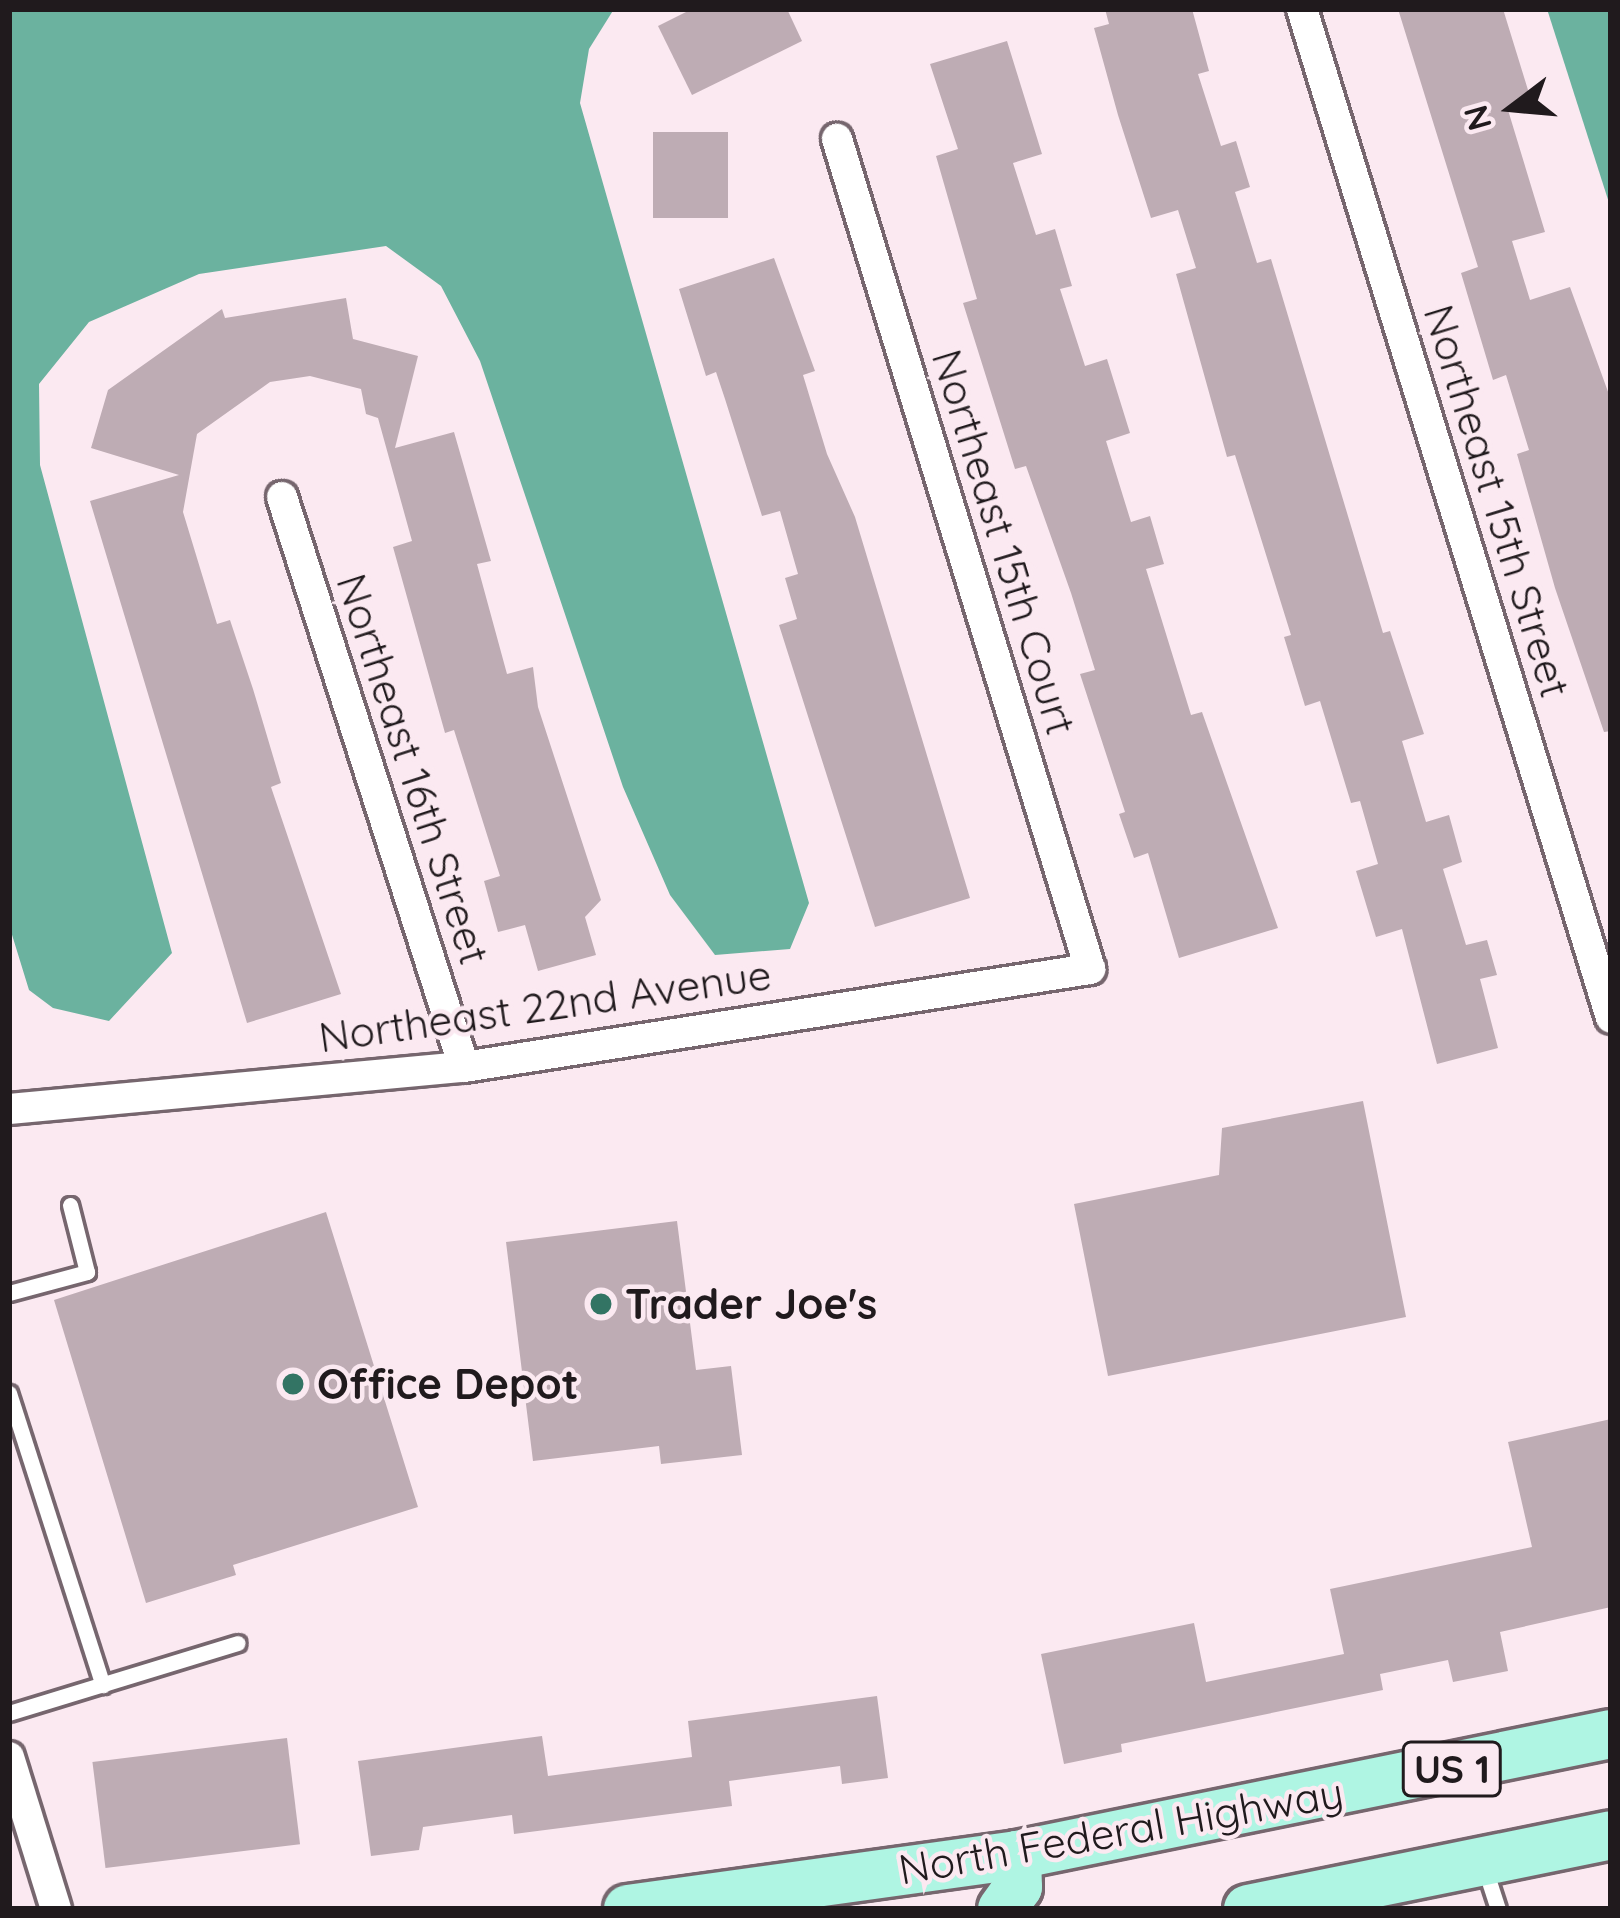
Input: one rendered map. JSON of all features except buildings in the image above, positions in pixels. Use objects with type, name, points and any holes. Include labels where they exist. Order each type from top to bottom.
[{"type":"main road","name":"North Federal Highway","points":[[628,1909],[1017,1855],[1611,1734]]},
{"type":"main road","name":"US 1","points":[[1271,1907],[1611,1834]]},
{"type":"main road","points":[[1001,1909],[1018,1887],[1017,1855]]},
{"type":"street","name":"Northeast 15th Street","points":[[1302,9],[1611,1018]]},
{"type":"street","name":"Northeast 15th Court","points":[[837,139],[1090,969]]},
{"type":"street","name":"Northeast 16th Street","points":[[282,497],[464,1066]]},
{"type":"street","name":"Northeast 22nd Avenue","points":[[9,1109],[464,1066],[1090,969]]},
{"type":"street","points":[[9,1757],[56,1909]]},
{"type":"lane","points":[[9,1293],[87,1272],[70,1205]]},
{"type":"lane","points":[[9,1393],[103,1685]]},
{"type":"lane","points":[[9,1713],[238,1643]]},
{"type":"lane","points":[[1483,1862],[1498,1909]]},
{"type":"shaded area","points":[[9,9],[614,9],[589,49],[580,103],[809,903],[790,949],[715,955],[670,895],[623,787],[480,361],[441,286],[386,246],[199,274],[89,322],[39,384],[40,465],[172,953],[109,1021],[53,1008],[29,990],[9,925]]},
{"type":"shaded area","points":[[1547,9],[1611,9],[1611,209]]},
{"type":"place","name":"Trader Joe's","points":[[601,1304]]},
{"type":"place","name":"Office Depot","points":[[293,1384]]}]
